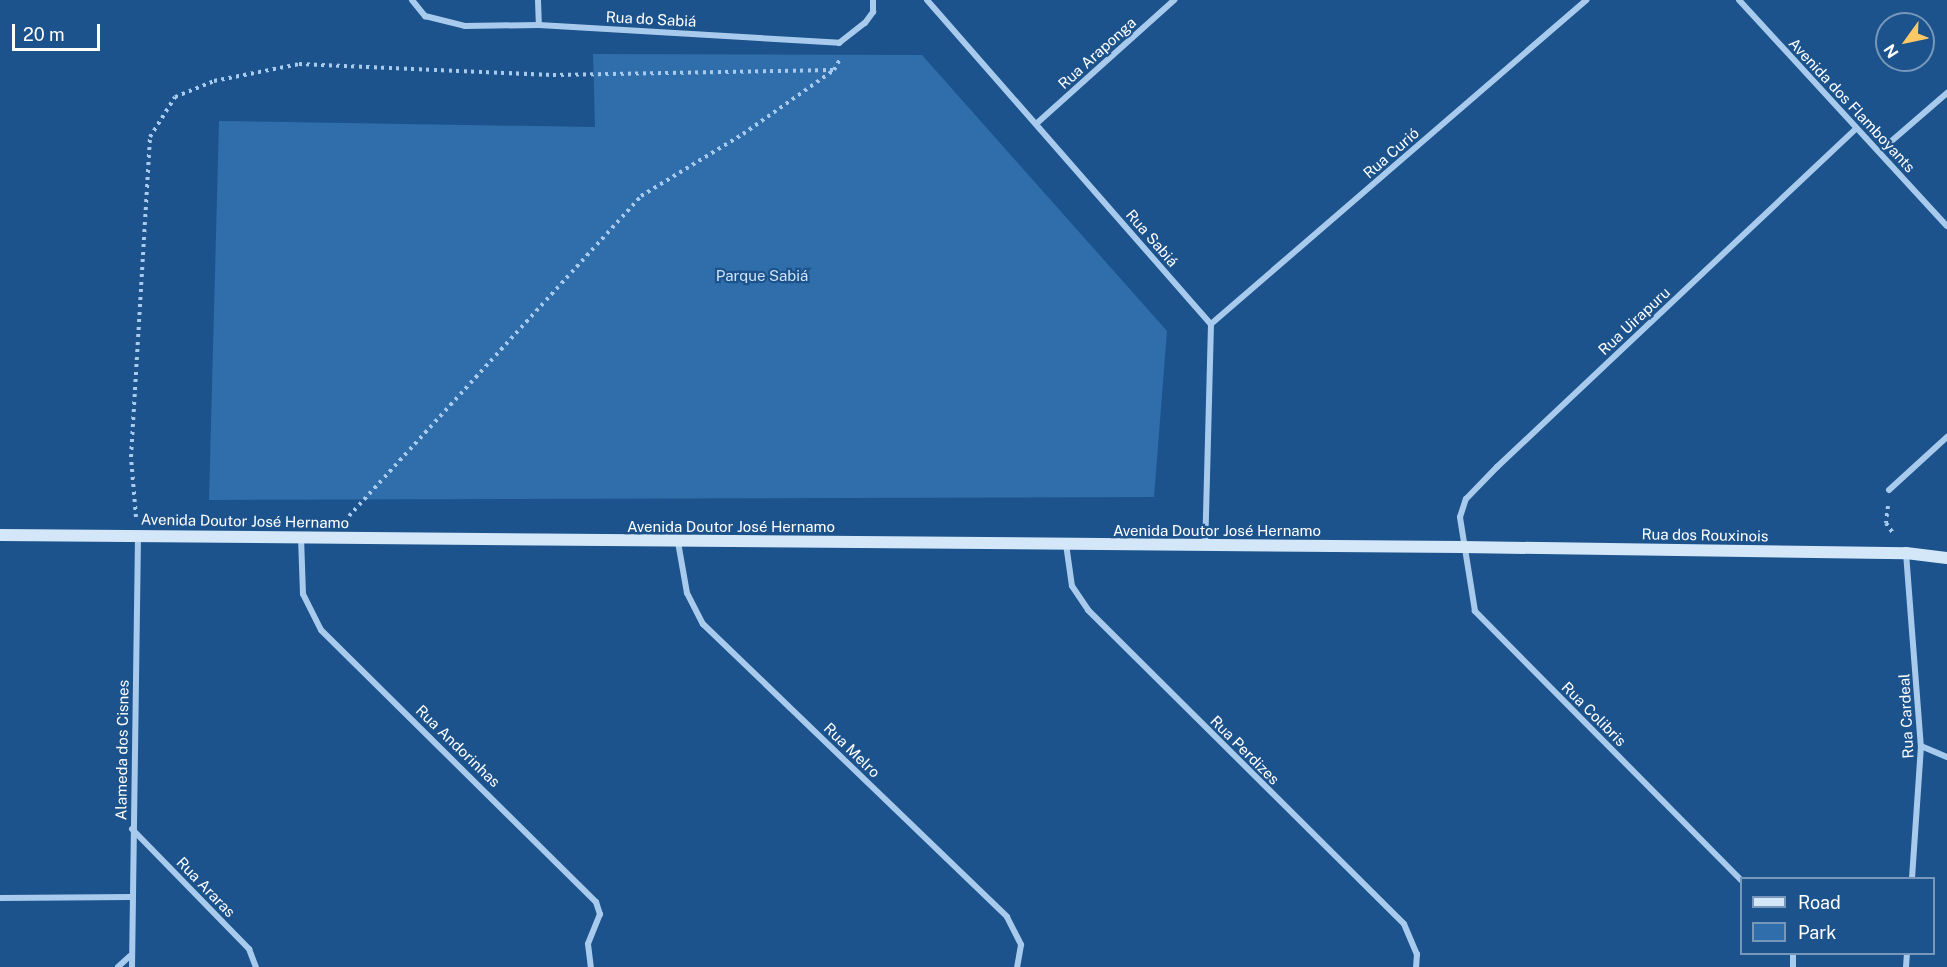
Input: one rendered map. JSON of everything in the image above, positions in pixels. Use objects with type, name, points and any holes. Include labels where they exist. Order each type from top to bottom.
[{"type":"street","name":"Rua do Sabiá","points":[[412,0],[425,16],[465,27],[539,25],[839,43],[852,36]]},
{"type":"street","points":[[538,0],[539,25]]},
{"type":"street","points":[[852,36],[873,12],[873,0]]},
{"type":"street","name":"Rua Sabiá","points":[[927,0],[1211,324]]},
{"type":"street","name":"Rua Araponga","points":[[1036,124],[1174,0]]},
{"type":"street","name":"Rua Curió","points":[[1211,324],[1587,0]]},
{"type":"street","name":"Avenida dos Flamboyants","points":[[1739,0],[1947,226]]},
{"type":"street","points":[[1880,151],[1947,93]]},
{"type":"street","name":"Rua Uirapuru","points":[[1462,547],[1460,518],[1466,499],[1856,129]]},
{"type":"street","points":[[1205,547],[1211,324]]},
{"type":"street","points":[[1889,490],[1947,437]]},
{"type":"street","name":"Avenida Doutor José Hernamo","points":[[0,535],[138,534],[678,542],[1462,547]]},
{"type":"street","name":"Alameda dos Cisnes","points":[[132,967],[129,956],[138,534]]},
{"type":"street","name":"Rua Andorinhas","points":[[301,537],[303,594],[321,630],[596,902],[600,914],[588,944],[591,967]]},
{"type":"street","name":"Rua Melro","points":[[678,542],[687,593],[703,624],[1008,916],[1021,945],[1017,967]]},
{"type":"street","name":"Rua Perdizes","points":[[1065,544],[1072,586],[1088,610],[1404,924],[1418,954],[1416,967]]},
{"type":"street","name":"Rua dos Rouxinois","points":[[1462,547],[1906,553],[1947,558]]},
{"type":"street","name":"Rua Colibris","points":[[1462,547],[1475,611],[1740,879]]},
{"type":"street","name":"Rua Cardeal","points":[[1906,553],[1921,746],[1912,877]]},
{"type":"street","points":[[1921,746],[1947,757]]},
{"type":"street","name":"Rua Araras","points":[[132,828],[249,949],[256,967]]},
{"type":"street","points":[[0,898],[131,897]]},
{"type":"street","points":[[118,967],[129,956]]},
{"type":"path","points":[[331,537],[641,196],[743,134],[834,70],[852,36]]},
{"type":"path","points":[[138,534],[131,457],[150,137],[175,97],[214,81],[299,64],[553,75],[834,70]]},
{"type":"path","points":[[1889,490],[1886,523],[1906,553]]},
{"type":"green space","name":"Parque Sabiá","points":[[593,54],[922,55],[1167,331],[1154,497],[209,500],[219,121],[595,127]]}]
